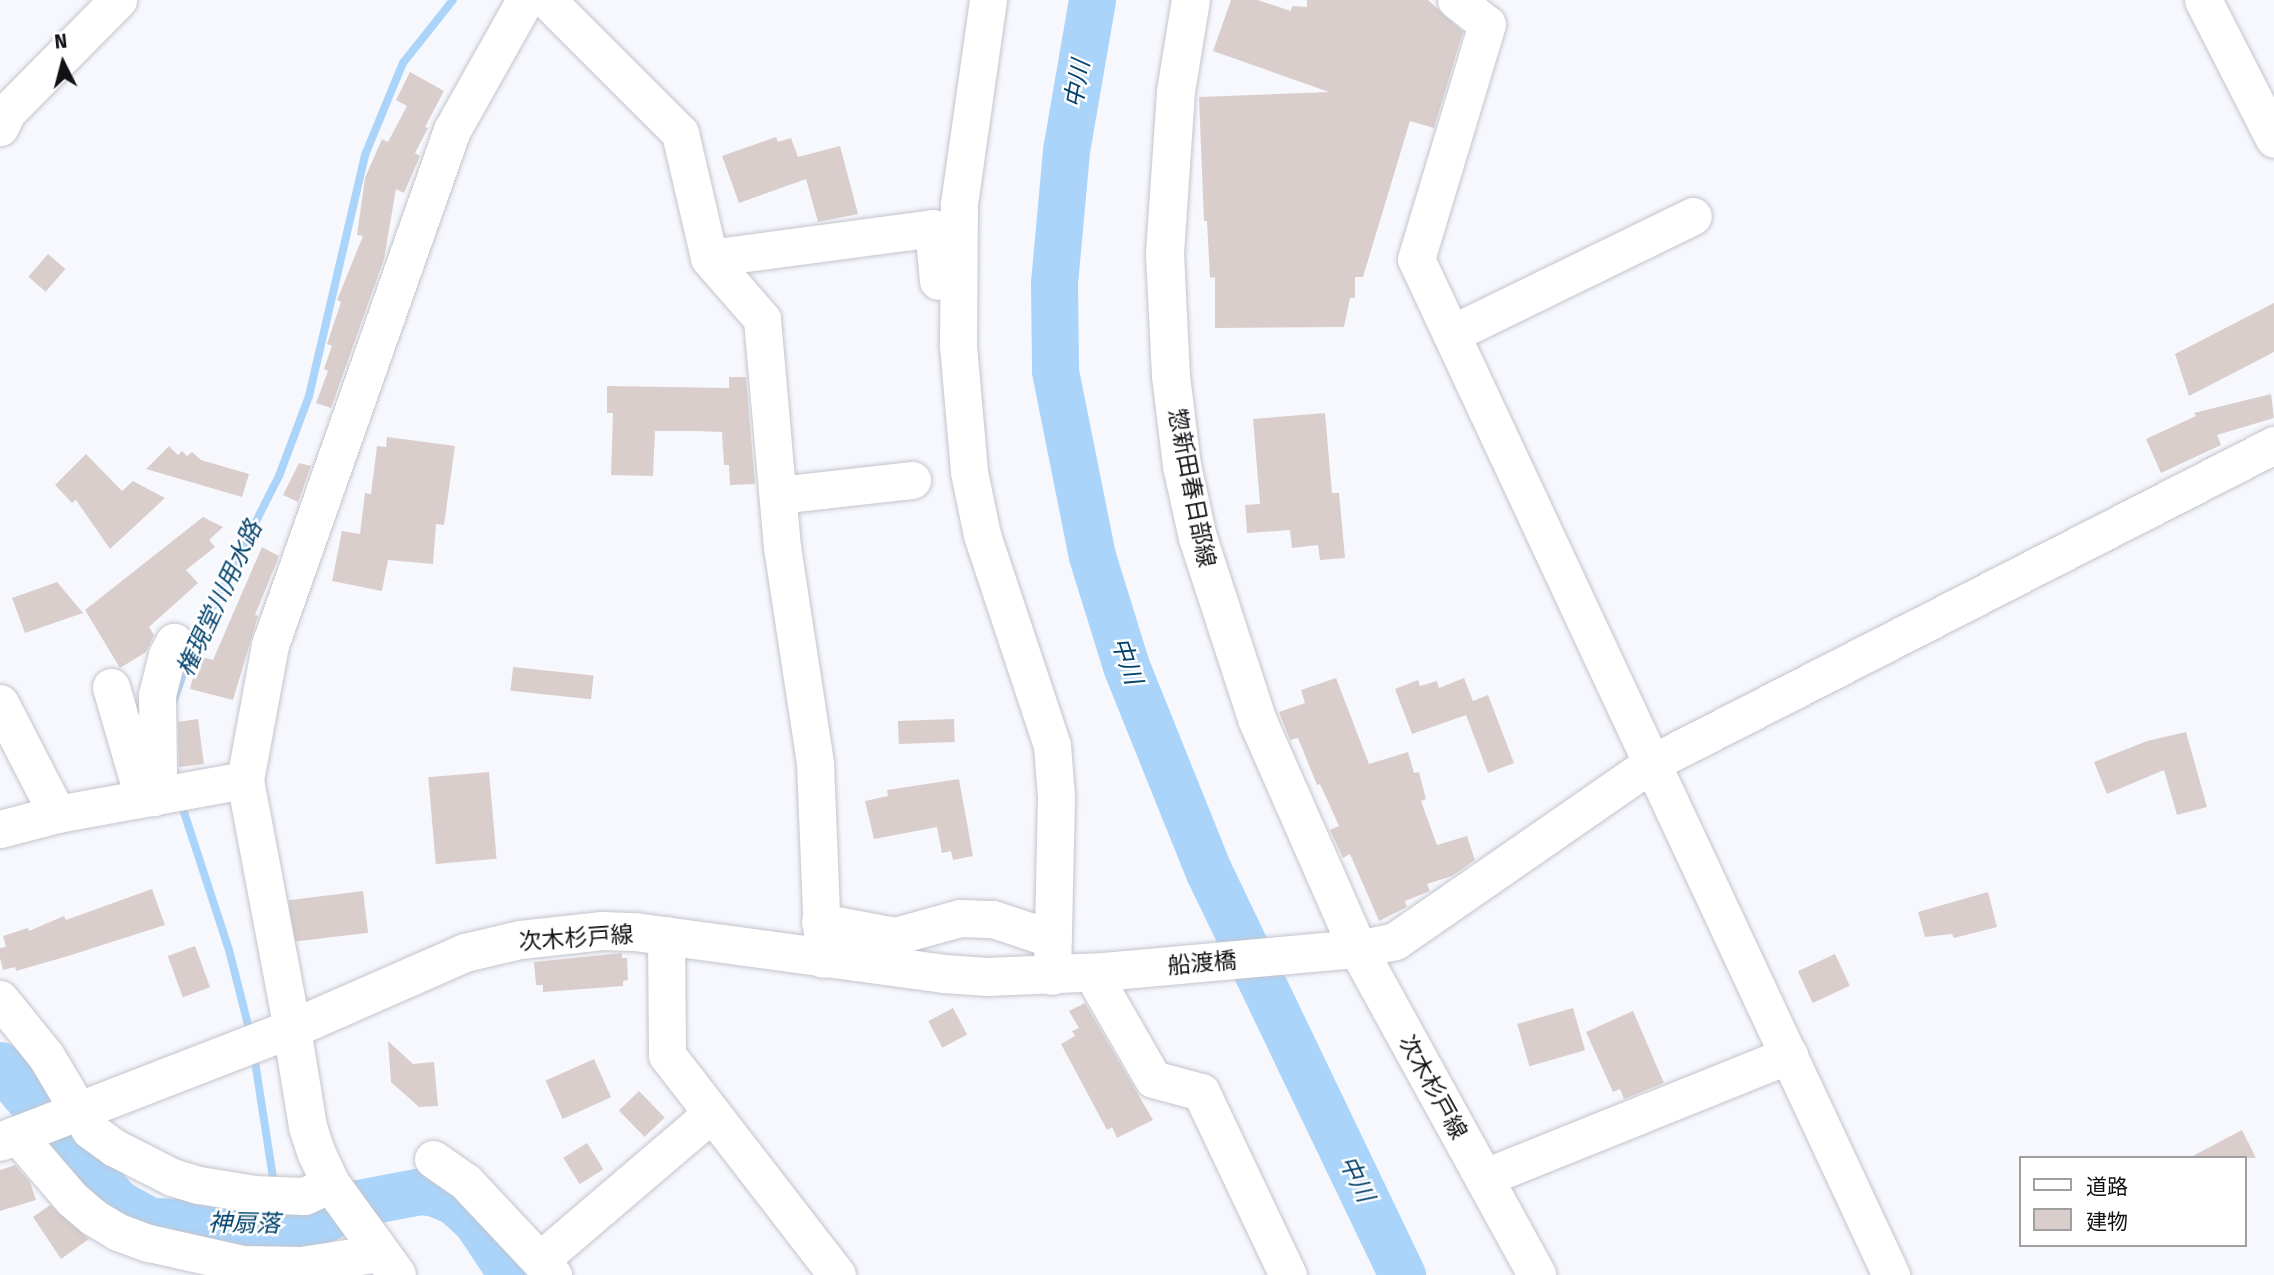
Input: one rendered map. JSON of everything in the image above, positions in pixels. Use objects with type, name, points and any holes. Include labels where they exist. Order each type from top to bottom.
[{"type":"main road","name":"惣新田春日部線","points":[[1191,0],[1176,92],[1166,254],[1171,376],[1182,466],[1216,599],[1249,696],[1358,949]]},
{"type":"main road","name":"次木杉戸線","points":[[9,1139],[292,1029],[444,961],[487,947],[603,932],[821,940],[955,975],[1052,957],[1098,973]]},
{"type":"main road","name":"船渡橋","points":[[1098,973],[1358,949]]},
{"type":"main road","name":"次木杉戸線","points":[[1358,949],[1537,1275]]},
{"type":"main road","points":[[292,1029],[309,1127],[331,1184],[388,1264]]},
{"type":"street","points":[[0,127],[7,111],[118,0]]},
{"type":"street","points":[[292,1029],[245,780],[270,645],[452,130],[525,0]]},
{"type":"street","points":[[547,0],[680,133],[709,258],[762,319],[782,547],[815,763],[821,940],[895,936],[960,918],[993,919],[1052,957]]},
{"type":"street","points":[[988,0],[959,205],[958,345],[970,472],[982,535],[1052,745],[1056,797],[1052,957]]},
{"type":"street","points":[[1457,0],[1488,24],[1416,259],[1891,1275]]},
{"type":"street","points":[[2203,0],[2274,139]]},
{"type":"street","points":[[1451,334],[1693,216]]},
{"type":"street","points":[[709,258],[933,228],[938,286],[958,345]]},
{"type":"street","points":[[1358,949],[1395,941],[1652,763],[2274,446]]},
{"type":"street","points":[[778,495],[912,480]]},
{"type":"street","points":[[152,797],[158,775],[157,695],[167,655],[174,642]]},
{"type":"street","points":[[111,687],[138,780],[152,797]]},
{"type":"street","points":[[0,703],[57,814]]},
{"type":"street","points":[[0,829],[57,814],[245,780]]},
{"type":"street","points":[[666,935],[667,1055],[837,1275]]},
{"type":"street","points":[[1098,973],[1153,1079],[1200,1092],[1288,1275]]},
{"type":"street","points":[[0,999],[46,1056],[90,1130],[115,1148],[172,1177],[199,1185],[254,1194],[304,1196],[331,1184]]},
{"type":"street","points":[[1483,1178],[1789,1055]]},
{"type":"street","points":[[433,1159],[465,1181],[547,1267],[712,1113]]},
{"type":"street","points":[[9,1139],[73,1200],[93,1217],[118,1232],[185,1254],[243,1264],[319,1269],[388,1264]]},
{"type":"building","points":[[1231,0],[1258,0],[1291,11],[1292,6],[1307,7],[1307,0],[1428,0],[1463,32],[1434,128],[1410,121],[1363,277],[1355,277],[1355,298],[1350,298],[1344,327],[1215,328],[1215,277],[1210,278],[1207,221],[1204,221],[1199,97],[1329,92],[1213,51]]},
{"type":"building","points":[[410,72],[444,91],[425,127],[428,128],[415,153],[420,156],[404,193],[396,189],[384,259],[331,408],[316,403],[328,371],[324,369],[332,346],[327,344],[341,302],[337,300],[363,236],[357,235],[365,178],[382,139],[388,142],[407,106],[396,100]]},
{"type":"building","points":[[776,137],[778,142],[791,138],[798,157],[840,146],[858,214],[818,222],[806,179],[739,203],[722,156]]},
{"type":"building","points":[[48,254],[65,269],[46,292],[28,277]]},
{"type":"building","points":[[2274,303],[2274,352],[2189,396],[2175,354]]},
{"type":"building","points":[[729,377],[746,377],[755,484],[730,485],[729,465],[724,465],[722,432],[655,431],[653,476],[611,475],[613,413],[607,413],[607,386],[729,388]]},
{"type":"building","points":[[2271,394],[2274,418],[2217,435],[2221,445],[2161,473],[2146,439],[2196,416],[2194,413]]},
{"type":"building","points":[[1325,413],[1332,493],[1339,493],[1345,558],[1320,560],[1318,545],[1292,548],[1290,530],[1247,533],[1245,505],[1260,504],[1253,419]]},
{"type":"building","points":[[387,437],[455,446],[444,525],[436,524],[433,564],[388,560],[382,591],[332,581],[342,531],[360,534],[365,493],[371,494],[377,446],[386,447]]},
{"type":"building","points":[[169,446],[178,455],[182,451],[187,456],[192,452],[201,460],[249,474],[242,497],[146,469]]},
{"type":"building","points":[[86,454],[122,491],[133,481],[165,498],[110,549],[76,500],[72,503],[55,485]]},
{"type":"building","points":[[299,463],[311,466],[298,502],[283,495]]},
{"type":"building","points":[[203,517],[223,527],[209,540],[215,547],[186,570],[198,583],[149,627],[154,635],[146,652],[120,668],[85,610]]},
{"type":"building","points":[[262,547],[279,556],[255,615],[258,616],[233,700],[190,689],[198,656],[213,660]]},
{"type":"building","points":[[57,582],[83,613],[25,633],[12,598]]},
{"type":"building","points":[[513,667],[594,675],[591,699],[510,691]]},
{"type":"building","points":[[1336,678],[1369,764],[1408,752],[1414,773],[1419,772],[1426,799],[1421,801],[1437,845],[1467,836],[1475,860],[1452,876],[1427,884],[1430,891],[1405,901],[1407,907],[1379,921],[1350,854],[1343,858],[1330,830],[1339,826],[1320,784],[1317,785],[1298,738],[1290,740],[1279,712],[1305,703],[1301,690]]},
{"type":"building","points":[[1464,678],[1473,701],[1488,695],[1514,763],[1488,773],[1466,715],[1412,734],[1395,689],[1418,680],[1420,686],[1437,681],[1439,688]]},
{"type":"building","points":[[198,719],[204,764],[179,767],[178,722]]},
{"type":"building","points":[[954,719],[955,742],[899,744],[898,721]]},
{"type":"building","points":[[2186,732],[2207,807],[2177,815],[2164,770],[2107,794],[2094,762],[2147,741]]},
{"type":"building","points":[[489,772],[497,859],[436,864],[428,777]]},
{"type":"building","points":[[959,779],[973,856],[953,860],[951,851],[942,853],[937,827],[874,839],[865,801],[888,796],[887,790]]},
{"type":"building","points":[[152,889],[165,925],[16,971],[15,967],[3,970],[0,948],[6,947],[3,936],[28,928],[29,931],[64,916],[66,920]]},
{"type":"building","points":[[363,891],[368,933],[294,942],[289,900]]},
{"type":"building","points":[[1988,892],[1997,927],[1954,938],[1952,934],[1925,937],[1918,912]]},
{"type":"building","points":[[195,946],[210,987],[183,997],[168,956]]},
{"type":"building","points":[[622,953],[622,958],[627,958],[628,980],[623,981],[623,986],[543,992],[543,985],[536,985],[534,962]]},
{"type":"building","points":[[1835,954],[1850,986],[1813,1003],[1798,971]]},
{"type":"building","points":[[1085,1003],[1153,1120],[1117,1138],[1112,1127],[1107,1130],[1061,1044],[1075,1036],[1072,1031],[1079,1028],[1069,1011]]},
{"type":"building","points":[[953,1008],[967,1034],[942,1048],[928,1021]]},
{"type":"building","points":[[1573,1008],[1585,1050],[1529,1066],[1517,1024]]},
{"type":"building","points":[[1633,1011],[1664,1083],[1624,1099],[1620,1089],[1613,1092],[1586,1032]]},
{"type":"building","points":[[388,1041],[413,1064],[434,1062],[438,1106],[419,1107],[391,1082]]},
{"type":"building","points":[[594,1059],[611,1097],[563,1119],[546,1081]]},
{"type":"building","points":[[639,1091],[665,1118],[645,1137],[619,1110]]},
{"type":"building","points":[[2242,1130],[2256,1158],[2246,1156],[2193,1156]]},
{"type":"building","points":[[587,1143],[603,1169],[580,1184],[563,1158]]},
{"type":"building","points":[[15,1165],[30,1182],[36,1200],[0,1211],[0,1170]]},
{"type":"building","points":[[50,1205],[89,1239],[61,1259],[33,1217]]},
{"type":"waterway","name":"権現堂川用水路","points":[[173,703],[192,648],[279,476],[309,396],[365,155],[403,63],[453,0]]},
{"type":"waterway","name":"中川","points":[[1092,0],[1066,151],[1054,283],[1055,371],[1092,556],[1126,666],[1209,872],[1402,1275]]},
{"type":"waterway","name":"権現堂川用水路","points":[[180,800],[229,950],[251,1036]]},
{"type":"waterway","name":"権現堂川用水路","points":[[254,1055],[274,1184]]},
{"type":"waterway","name":"神扇落","points":[[0,1065],[116,1202],[150,1221],[311,1225],[358,1203],[421,1191],[435,1193],[454,1201],[476,1221],[512,1275]]},
{"type":"waterway","name":"権現堂川用水路","points":[[289,1208],[311,1225],[332,1250]]}]
